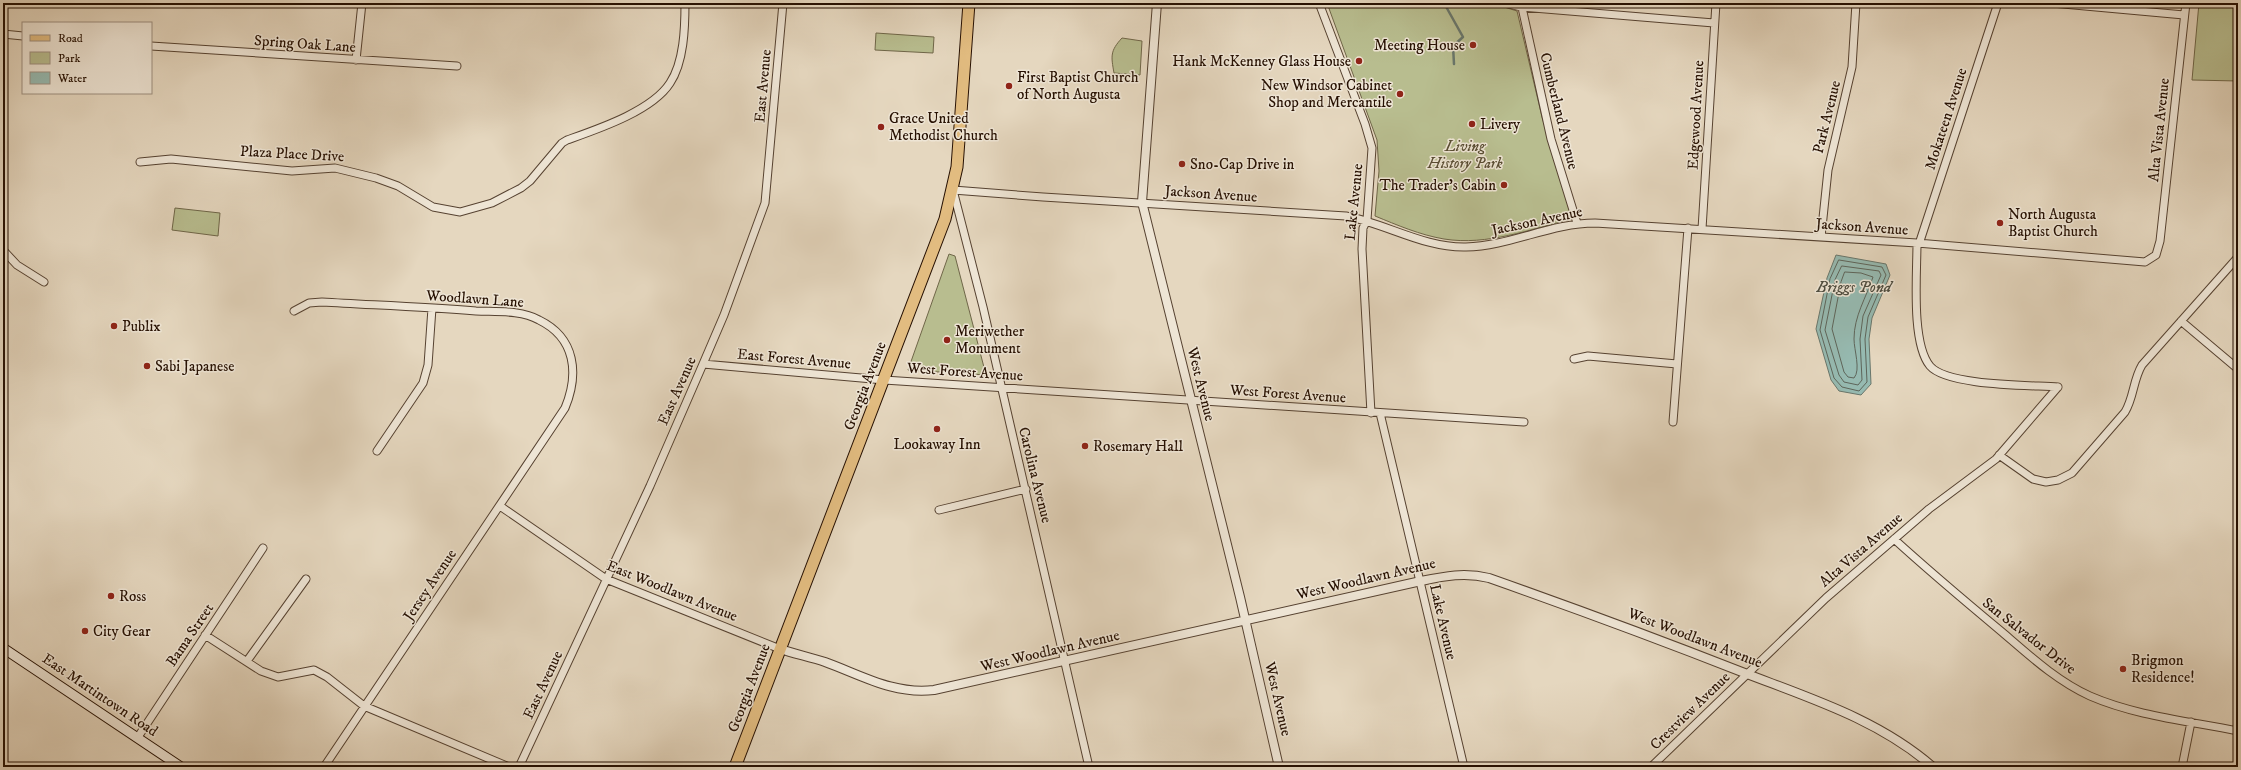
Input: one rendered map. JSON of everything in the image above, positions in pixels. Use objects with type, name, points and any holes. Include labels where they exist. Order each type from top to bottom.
[{"type":"main road","name":"Georgia Avenue","points":[[735,767],[938,240],[953,190],[969,3]]},
{"type":"main road","name":"East Martintown Road","points":[[3,648],[181,767]]},
{"type":"street","points":[[356,60],[362,3]]},
{"type":"street","name":"Plaza Place Drive","points":[[140,162],[171,160],[292,171],[335,168],[358,172],[398,186],[433,207],[460,212],[472,210],[492,203],[530,181],[562,143],[567,140],[652,102],[670,83],[677,64],[682,46],[685,3]]},
{"type":"street","name":"East Avenue","points":[[519,767],[650,486],[724,316],[765,203],[783,3]]},
{"type":"street","name":"West Avenue","points":[[1157,3],[1142,202],[1245,621],[1279,767]]},
{"type":"street","name":"Lake Avenue","points":[[1319,3],[1371,143],[1372,158],[1367,220],[1363,228],[1362,249],[1371,413]]},
{"type":"street","points":[[1505,3],[1714,23]]},
{"type":"street","name":"Edgewood Avenue","points":[[1702,229],[1716,3]]},
{"type":"street","name":"Park Avenue","points":[[1821,237],[1828,170],[1852,67],[1856,3]]},
{"type":"street","name":"Mokateen Avenue","points":[[1998,3],[1918,243],[1918,330],[1922,350],[1931,367],[1945,376],[1962,381],[2058,387],[1999,455]]},
{"type":"street","points":[[2052,3],[2184,15]]},
{"type":"street","name":"Alta Vista Avenue","points":[[2153,258],[2158,251],[2160,241],[2186,3]]},
{"type":"street","name":"Cumberland Avenue","points":[[1521,5],[1551,139],[1577,223]]},
{"type":"street","points":[[3,34],[22,36]]},
{"type":"street","name":"Spring Oak Lane","points":[[152,46],[457,66]]},
{"type":"street","name":"Jackson Avenue","points":[[953,190],[1346,216],[1367,220],[1429,243],[1467,247],[1492,244],[1577,223],[1688,228],[1918,243],[2141,262],[2153,258]]},
{"type":"street","name":"Carolina Avenue","points":[[953,190],[973,263],[1090,767]]},
{"type":"street","points":[[1673,422],[1688,228]]},
{"type":"street","points":[[3,250],[17,265],[44,282]]},
{"type":"street","points":[[1999,455],[2028,476],[2040,481],[2052,482],[2072,473],[2125,412],[2140,369],[2238,257]]},
{"type":"street","name":"Woodlawn Lane","points":[[294,311],[315,302],[522,314],[539,320],[554,330],[568,349],[574,375],[571,393],[558,419]]},
{"type":"street","points":[[377,451],[423,383],[428,366],[432,308]]},
{"type":"street","points":[[2181,321],[2238,369]]},
{"type":"street","points":[[1574,359],[1588,356],[1677,364]]},
{"type":"street","name":"East Forest Avenue","points":[[703,364],[884,380]]},
{"type":"street","name":"West Forest Avenue","points":[[884,380],[1524,422]]},
{"type":"street","name":"Lake Avenue","points":[[1380,413],[1464,767]]},
{"type":"street","name":"Jersey Avenue","points":[[324,767],[558,419]]},
{"type":"street","name":"Alta Vista Avenue","points":[[1748,674],[1826,598],[1929,509],[1999,455]]},
{"type":"street","points":[[939,510],[1026,489]]},
{"type":"street","name":"East Woodlawn Avenue","points":[[500,506],[606,579],[780,649]]},
{"type":"street","name":"San Salvador Drive","points":[[1894,539],[1965,602],[2065,683],[2091,697],[2122,707],[2238,731]]},
{"type":"street","name":"Bama Street","points":[[138,737],[263,548]]},
{"type":"street","name":"West Woodlawn Avenue","points":[[780,649],[823,662],[889,687],[913,692],[941,689],[1421,581],[1460,574],[1489,578],[1608,619],[1748,674],[1821,700],[1856,717],[1896,740],[1933,767]]},
{"type":"street","points":[[247,661],[306,579]]},
{"type":"street","points":[[205,635],[261,671],[278,677],[314,670],[327,677],[364,706],[509,767]]},
{"type":"street","name":"Crestview Avenue","points":[[1651,767],[1748,674]]},
{"type":"street","points":[[2182,767],[2191,722]]},
{"type":"green space","name":"Living History Park","points":[[1327,3],[1491,3],[1517,11],[1542,117],[1572,219],[1525,232],[1493,238],[1460,241],[1426,235],[1375,216],[1379,171],[1377,140]]},
{"type":"green space","points":[[2199,3],[2238,3],[2238,81],[2192,80]]},
{"type":"green space","points":[[876,33],[934,37],[933,53],[875,50]]},
{"type":"green space","points":[[1122,38],[1142,41],[1140,75],[1114,73],[1112,54],[1113,50]]},
{"type":"green space","points":[[175,208],[220,213],[218,236],[172,230]]},
{"type":"green space","points":[[949,254],[955,256],[986,375],[908,370]]},
{"type":"water","name":"Briggs Pond","points":[[1836,255],[1886,264],[1890,275],[1872,318],[1869,339],[1871,384],[1861,395],[1839,391],[1831,380],[1816,329],[1827,278]]},
{"type":"waterway","points":[[1444,3],[1463,37],[1453,46],[1454,64]]},
{"type":"place","name":"Meeting House","points":[[1473,45]]},
{"type":"place","name":"Hank McKenney Glass House","points":[[1359,61]]},
{"type":"place","name":"First Baptist Church of North Augusta","points":[[1009,86]]},
{"type":"place","name":"New Windsor Cabinet Shop and Mercantile","points":[[1400,94]]},
{"type":"place","name":"Livery","points":[[1472,124]]},
{"type":"place","name":"Grace United Methodist Church","points":[[881,127]]},
{"type":"place","name":"Sno-Cap Drive in","points":[[1182,164]]},
{"type":"place","name":"The Trader's Cabin","points":[[1504,185]]},
{"type":"place","name":"North Augusta Baptist Church","points":[[2000,223]]},
{"type":"place","name":"Publix","points":[[114,326]]},
{"type":"place","name":"Meriwether Monument","points":[[947,340]]},
{"type":"place","name":"Sabi Japanese","points":[[147,366]]},
{"type":"place","name":"Lookaway Inn","points":[[937,429]]},
{"type":"place","name":"Rosemary Hall","points":[[1085,446]]},
{"type":"place","name":"Ross","points":[[111,596]]},
{"type":"place","name":"City Gear","points":[[85,631]]},
{"type":"place","name":"Brigmon Residence!","points":[[2123,669]]}]
